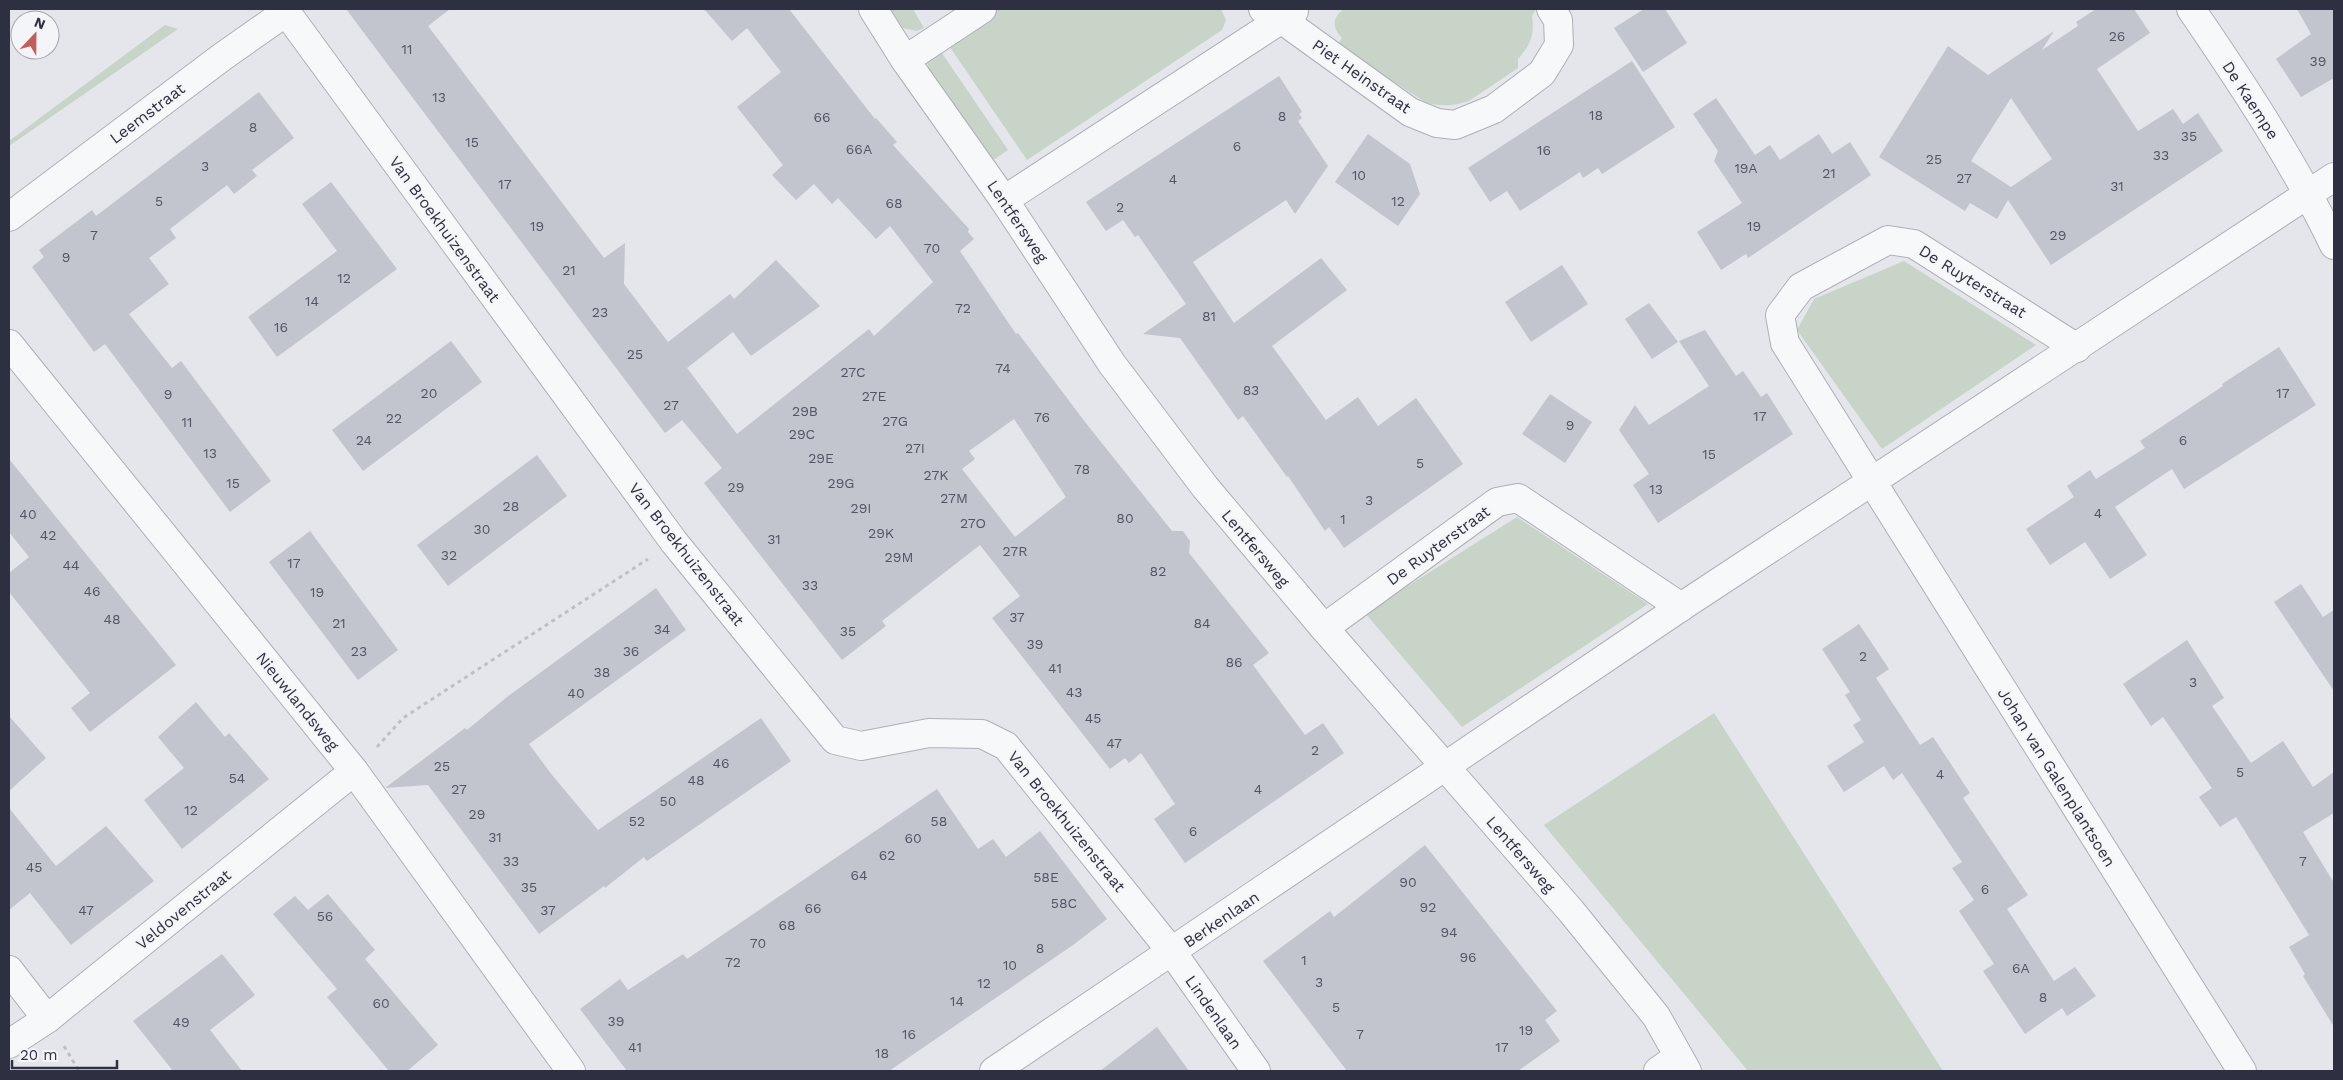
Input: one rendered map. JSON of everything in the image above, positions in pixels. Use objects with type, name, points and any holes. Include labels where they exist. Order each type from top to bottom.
[{"type":"street","name":"Lentfersweg","points":[[873,9],[905,60],[1004,200],[1118,372],[1205,487],[1324,628],[1570,911],[1656,1016],[1674,1066]]},
{"type":"street","points":[[905,60],[982,9]]},
{"type":"street","name":"Piet Heinstraat","points":[[1004,200],[1280,12],[1410,112],[1437,123],[1455,125],[1494,110],[1542,73],[1559,45],[1558,20],[1551,9]]},
{"type":"street","name":"De Kaempe","points":[[2191,9],[2255,103],[2309,194]]},
{"type":"street","name":"Leemstraat","points":[[9,217],[285,10]]},
{"type":"street","name":"Van Broekhuizenstraat","points":[[285,10],[674,542],[835,740],[860,746],[929,733],[982,734],[1006,746],[1172,952]]},
{"type":"street","points":[[1445,766],[1681,607],[2334,177]]},
{"type":"street","points":[[2309,194],[2334,246]]},
{"type":"street","name":"De Ruyterstraat","points":[[1872,483],[1785,343],[1780,315],[1801,286],[1888,240],[1914,244],[2077,348]]},
{"type":"street","name":"Nieuwlandsweg","points":[[9,344],[354,771],[571,1071]]},
{"type":"street","name":"Johan van Galenplantsoen","points":[[1872,483],[2242,1071]]},
{"type":"street","name":"De Ruyterstraat","points":[[1324,628],[1497,502],[1518,498],[1681,607]]},
{"type":"street","name":"Berkenlaan","points":[[994,1071],[1445,766]]},
{"type":"street","name":"Veldovenstraat","points":[[9,1044],[47,1018],[354,771]]},
{"type":"street","name":"Lindenlaan","points":[[1172,952],[1256,1071]]},
{"type":"street","points":[[9,970],[47,1018]]},
{"type":"path","points":[[354,771],[403,718],[674,542]]},
{"type":"green space","points":[[888,9],[913,9],[924,28],[917,31],[903,28]]},
{"type":"green space","points":[[986,9],[1221,9],[1226,20],[1222,30],[1027,160],[943,37]]},
{"type":"green space","points":[[1344,9],[1536,9],[1532,16],[1533,28],[1531,39],[1518,59],[1518,68],[1469,101],[1458,104],[1436,105],[1425,102],[1337,45],[1342,38],[1336,30],[1335,19]]},
{"type":"green space","points":[[165,25],[178,29],[9,146],[9,141]]},
{"type":"green space","points":[[935,43],[1008,150],[992,161],[929,69],[927,62]]},
{"type":"green space","points":[[1904,261],[2036,345],[1882,449],[1797,330],[1814,299]]},
{"type":"green space","points":[[1517,517],[1648,604],[1462,727],[1365,613]]},
{"type":"green space","points":[[1714,713],[1943,1071],[1748,1071],[1544,825]]},
{"type":"building","points":[[346,9],[450,9],[428,26],[604,258],[625,243],[624,284],[668,342],[730,294],[734,299],[776,260],[820,306],[751,356],[733,332],[687,368],[737,434],[869,329],[874,336],[933,282],[890,226],[876,239],[838,198],[832,204],[814,184],[796,200],[772,175],[783,165],[737,107],[781,72],[747,28],[732,41],[704,9],[789,9],[875,119],[897,142],[893,145],[969,229],[968,232],[974,239],[960,251],[1016,334],[1018,333],[1085,422],[1172,531],[1183,531],[1190,541],[1189,553],[1269,653],[1253,665],[1305,735],[1323,723],[1344,753],[1185,863],[1154,819],[1175,804],[1141,753],[1129,763],[1125,758],[1110,769],[992,618],[1020,596],[980,545],[882,621],[886,626],[842,660],[704,483],[722,468],[682,420],[665,433]],"holes":[[[1014,419],[1066,497],[1015,537],[962,469],[975,459],[969,451]]]},
{"type":"building","points":[[1644,9],[1665,9],[1687,43],[1643,72],[1614,28]]},
{"type":"building","points":[[2096,9],[2134,9],[2150,33],[2097,69],[2138,131],[2173,109],[2183,124],[2198,113],[2223,151],[2051,265],[2008,200],[1997,219],[1970,203],[1965,211],[1879,157],[1948,46],[1988,75],[2054,31],[2042,50],[2078,26],[2076,22]],"holes":[[[2011,98],[2052,159],[2011,187],[1971,161]]]},
{"type":"building","points":[[2297,9],[2334,9],[2334,78],[2301,97],[2276,59],[2311,34]]},
{"type":"building","points":[[1632,61],[1675,127],[1602,174],[1598,168],[1583,178],[1580,172],[1520,211],[1507,191],[1490,202],[1468,168]]},
{"type":"building","points":[[1279,76],[1302,112],[1299,114],[1302,118],[1298,121],[1328,166],[1295,214],[1286,200],[1193,262],[1234,323],[1321,258],[1347,290],[1272,346],[1326,420],[1358,397],[1378,426],[1416,398],[1463,464],[1344,548],[1329,527],[1325,531],[1288,476],[1243,416],[1238,420],[1180,338],[1143,334],[1186,304],[1138,235],[1135,237],[1123,220],[1106,231],[1086,202]]},
{"type":"building","points":[[259,92],[294,138],[252,170],[257,176],[234,194],[227,185],[170,229],[176,238],[149,258],[169,284],[129,314],[172,368],[181,361],[271,481],[230,512],[105,344],[94,352],[32,267],[44,257],[39,250],[92,210],[96,216]]},
{"type":"building","points":[[1716,98],[1755,155],[1770,145],[1780,160],[1819,134],[1832,154],[1850,142],[1871,175],[1748,258],[1746,254],[1721,270],[1697,232],[1742,203],[1714,161],[1718,151],[1693,114]]},
{"type":"building","points":[[1368,134],[1410,164],[1420,194],[1398,226],[1335,182]]},
{"type":"building","points":[[331,182],[397,269],[277,357],[248,317],[337,251],[302,204]]},
{"type":"building","points":[[1562,265],[1588,304],[1531,342],[1505,302]]},
{"type":"building","points":[[1649,303],[1678,342],[1652,359],[1625,319]]},
{"type":"building","points":[[1705,330],[1736,376],[1743,371],[1761,397],[1767,393],[1793,434],[1658,523],[1633,485],[1649,474],[1619,430],[1635,405],[1649,425],[1709,386],[1679,341]]},
{"type":"building","points":[[451,341],[482,382],[363,471],[332,430]]},
{"type":"building","points":[[2279,347],[2316,405],[2184,489],[2172,469],[2115,507],[2147,555],[2110,579],[2085,542],[2050,565],[2026,529],[2074,497],[2067,486],[2090,470],[2096,479],[2145,448],[2140,441]]},
{"type":"building","points":[[1550,394],[1592,422],[1565,463],[1522,434]]},
{"type":"building","points":[[537,455],[567,496],[448,586],[417,545]]},
{"type":"building","points":[[9,459],[176,665],[90,732],[71,708],[90,693],[9,592],[9,573],[29,557],[9,532]]},
{"type":"building","points":[[310,531],[398,650],[358,680],[269,562]]},
{"type":"building","points":[[2301,584],[2323,617],[2334,610],[2334,691],[2274,602]]},
{"type":"building","points":[[656,588],[686,630],[529,744],[552,775],[598,830],[761,718],[791,761],[647,861],[644,857],[605,888],[604,886],[539,934],[428,785],[385,788],[465,728],[467,730],[507,697]]},
{"type":"building","points":[[1859,624],[1889,669],[1876,678],[1920,745],[1933,737],[1970,793],[1963,798],[2028,895],[2007,909],[2054,981],[2075,967],[2096,996],[2067,1016],[2062,1008],[2025,1034],[1983,971],[1994,964],[1959,911],[1974,900],[1952,868],[1962,862],[1902,773],[1893,780],[1884,766],[1844,792],[1827,766],[1864,742],[1853,725],[1861,720],[1845,695],[1850,692],[1822,649]]},
{"type":"building","points":[[2187,640],[2224,698],[2212,706],[2251,763],[2283,741],[2313,787],[2334,772],[2334,813],[2303,832],[2334,883],[2334,1027],[2303,976],[2305,974],[2289,947],[2309,935],[2236,817],[2220,827],[2199,797],[2212,788],[2163,717],[2151,726],[2123,684]]},
{"type":"building","points":[[196,702],[225,737],[229,733],[269,779],[182,849],[144,800],[184,768],[158,737]]},
{"type":"building","points":[[9,716],[46,758],[9,791]]},
{"type":"building","points":[[937,789],[978,849],[993,839],[1006,857],[1040,831],[1107,919],[1073,945],[889,1071],[627,1071],[580,1009],[620,979],[628,990],[683,954],[687,959]]},
{"type":"building","points":[[9,808],[56,866],[106,826],[154,881],[71,945],[30,893],[9,910]]},
{"type":"building","points":[[1425,845],[1557,1011],[1545,1020],[1560,1041],[1518,1071],[1347,1071],[1263,961],[1330,911],[1334,917]]},
{"type":"building","points":[[328,894],[375,950],[365,959],[438,1045],[407,1071],[389,1071],[327,997],[337,989],[273,914],[295,896],[308,910]]},
{"type":"building","points":[[222,954],[255,995],[210,1030],[242,1071],[173,1071],[133,1021]]},
{"type":"building","points":[[1157,1027],[1189,1071],[1100,1071]]}]
